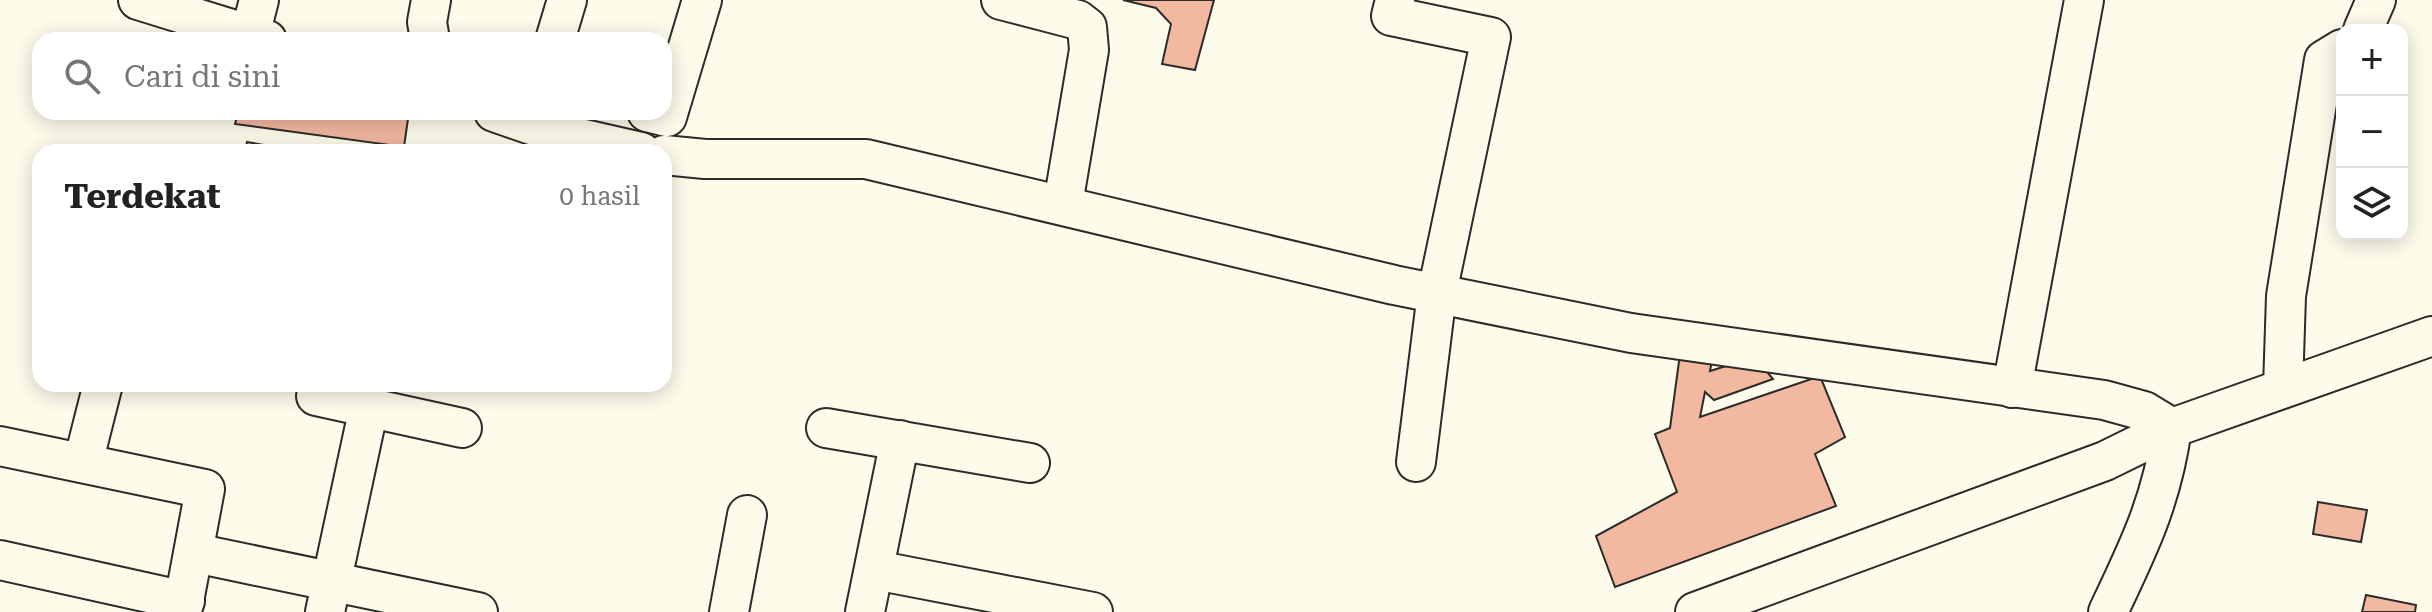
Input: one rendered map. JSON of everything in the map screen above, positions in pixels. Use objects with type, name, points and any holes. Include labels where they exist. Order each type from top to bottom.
[{"type":"street","points":[[138,0],[259,25]]},
{"type":"street","points":[[429,32],[431,0]]},
{"type":"street","points":[[557,32],[567,0]]},
{"type":"street","points":[[672,100],[702,0]]},
{"type":"street","points":[[1001,0],[1078,20],[1087,27],[1089,50],[1063,204]]},
{"type":"street","points":[[1395,0],[1391,16],[1491,37],[1437,293],[1416,462]]},
{"type":"street","points":[[2012,388],[2084,0]]},
{"type":"street","points":[[2366,24],[2376,0]]},
{"type":"street","points":[[2283,388],[2286,296],[2324,60],[2336,53]]},
{"type":"street","points":[[533,120],[614,144]]},
{"type":"street","points":[[672,156],[705,159],[866,159],[1437,293],[1631,333],[2104,400],[2144,411],[2172,428]]},
{"type":"street","points":[[1695,612],[2105,461],[2172,428],[2432,336]]},
{"type":"street","points":[[83,463],[101,392]]},
{"type":"street","points":[[316,396],[462,428]]},
{"type":"street","points":[[329,597],[369,407]]},
{"type":"street","points":[[826,428],[1030,463]]},
{"type":"street","points":[[2108,612],[2155,510],[2172,428]]},
{"type":"street","points":[[865,612],[900,440]]},
{"type":"street","points":[[0,446],[205,489],[183,606],[0,560]]},
{"type":"street","points":[[729,612],[747,515]]},
{"type":"street","points":[[195,553],[329,597],[468,611]]},
{"type":"street","points":[[875,570],[1093,612]]},
{"type":"building","points":[[1123,0],[1214,0],[1195,70],[1162,64],[1171,24],[1156,8]]},
{"type":"building","points":[[236,120],[408,120],[404,144],[382,144],[235,124]]},
{"type":"building","points":[[1680,354],[1712,360],[1710,371],[1755,357],[1773,379],[1714,400],[1705,392],[1700,417],[1820,376],[1845,437],[1815,454],[1836,506],[1615,587],[1596,536],[1677,492],[1655,434],[1670,428]]},
{"type":"building","points":[[2318,502],[2367,510],[2361,542],[2313,534]]},
{"type":"building","points":[[2366,595],[2416,605],[2415,612],[2362,612]]}]
